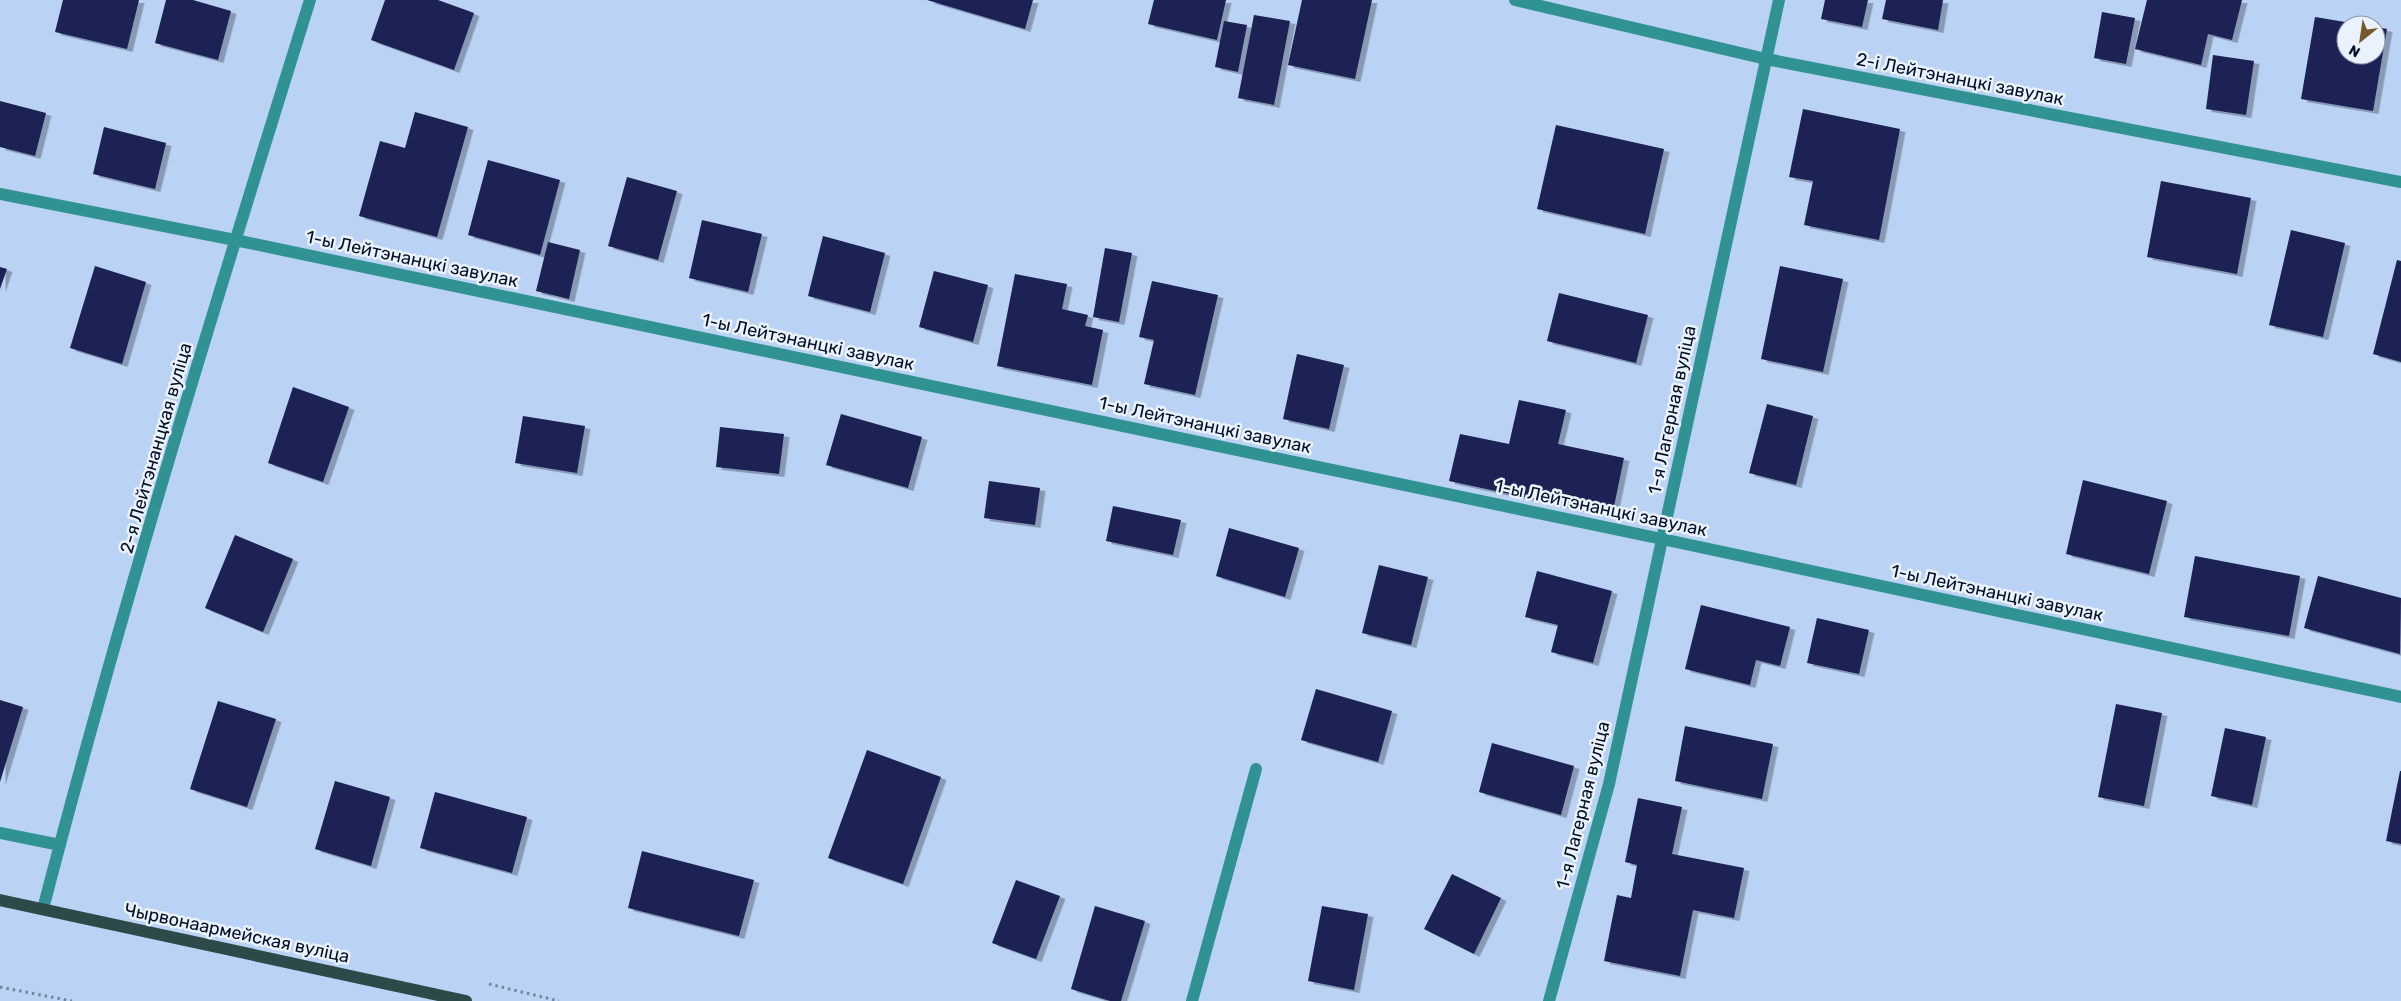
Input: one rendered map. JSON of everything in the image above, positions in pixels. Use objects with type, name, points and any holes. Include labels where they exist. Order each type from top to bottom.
[{"type":"main road","name":"Чырвонаармейская вуліца","points":[[0,900],[466,1001]]},
{"type":"street","name":"2-я Лейтэнанцкая вуліца","points":[[43,909],[111,661],[235,240],[310,0]]},
{"type":"street","name":"2-і Лейтэнанцкі завулак","points":[[1515,0],[1766,60],[2401,182]]},
{"type":"street","name":"1-я Лагерная вуліца","points":[[1549,1001],[1609,784],[1779,0]]},
{"type":"street","name":"1-ы Лейтэнанцкі завулак","points":[[0,194],[235,240],[1662,539],[2401,697]]},
{"type":"street","points":[[1192,1001],[1256,768]]},
{"type":"street","points":[[0,832],[60,845]]},
{"type":"path","points":[[0,987],[72,1001]]},
{"type":"building","points":[[63,0],[139,0],[127,49],[55,32]]},
{"type":"building","points":[[166,0],[193,0],[231,11],[218,60],[155,43]]},
{"type":"building","points":[[385,0],[438,0],[474,13],[454,70],[371,40]]},
{"type":"building","points":[[927,0],[1033,0],[1025,29]]},
{"type":"building","points":[[1154,0],[1226,0],[1217,40],[1148,24]]},
{"type":"building","points":[[1302,0],[1372,0],[1355,79],[1288,65]]},
{"type":"building","points":[[1825,0],[1868,0],[1862,27],[1821,19]]},
{"type":"building","points":[[1886,0],[1943,0],[1938,30],[1882,19]]},
{"type":"building","points":[[2147,0],[2242,0],[2232,40],[2208,34],[2201,65],[2135,49]]},
{"type":"building","points":[[2102,12],[2135,18],[2126,64],[2094,58]]},
{"type":"building","points":[[1254,15],[1290,21],[1274,105],[1238,98]]},
{"type":"building","points":[[2315,17],[2336,20],[2336,65],[2381,65],[2373,111],[2301,99]]},
{"type":"building","points":[[1224,21],[1247,25],[1238,72],[1215,67]]},
{"type":"building","points":[[2213,55],[2254,61],[2246,115],[2206,109]]},
{"type":"building","points":[[0,101],[46,113],[35,156],[0,147]]},
{"type":"building","points":[[1803,109],[1900,129],[1879,240],[1804,225],[1813,181],[1789,177]]},
{"type":"building","points":[[415,112],[468,127],[437,237],[359,216],[380,141],[405,148]]},
{"type":"building","points":[[1556,125],[1664,149],[1645,234],[1537,209]]},
{"type":"building","points":[[104,127],[166,143],[155,189],[93,174]]},
{"type":"building","points":[[488,160],[560,180],[540,255],[468,235]]},
{"type":"building","points":[[627,177],[677,191],[658,260],[608,246]]},
{"type":"building","points":[[2161,181],[2251,198],[2237,274],[2147,257]]},
{"type":"building","points":[[702,220],[762,234],[748,292],[689,278]]},
{"type":"building","points":[[2291,230],[2345,243],[2323,337],[2269,325]]},
{"type":"building","points":[[823,236],[885,253],[870,312],[808,296]]},
{"type":"building","points":[[548,242],[580,250],[569,299],[536,291]]},
{"type":"building","points":[[1105,248],[1132,253],[1119,322],[1093,317]]},
{"type":"building","points":[[2397,260],[2401,261],[2401,362],[2373,354]]},
{"type":"building","points":[[95,266],[146,282],[122,364],[70,348]]},
{"type":"building","points":[[1780,266],[1843,279],[1823,372],[1761,359]]},
{"type":"building","points":[[0,267],[7,269],[0,289]]},
{"type":"building","points":[[934,271],[988,285],[973,342],[919,327]]},
{"type":"building","points":[[1015,274],[1067,284],[1062,309],[1088,315],[1085,326],[1103,330],[1092,385],[997,366]]},
{"type":"building","points":[[1152,281],[1218,295],[1195,395],[1144,384],[1154,340],[1139,337]]},
{"type":"building","points":[[1559,293],[1648,315],[1636,363],[1547,341]]},
{"type":"building","points":[[1297,354],[1344,365],[1329,429],[1283,419]]},
{"type":"building","points":[[293,387],[349,407],[323,482],[268,463]]},
{"type":"building","points":[[1519,400],[1566,410],[1558,444],[1624,458],[1612,516],[1449,481],[1460,434],[1509,444]]},
{"type":"building","points":[[1767,404],[1813,416],[1796,485],[1749,473]]},
{"type":"building","points":[[841,414],[922,437],[908,488],[826,465]]},
{"type":"building","points":[[523,416],[585,426],[577,473],[515,463]]},
{"type":"building","points":[[720,427],[784,434],[779,474],[716,467]]},
{"type":"building","points":[[2083,480],[2167,501],[2149,574],[2066,554]]},
{"type":"building","points":[[989,481],[1040,488],[1035,525],[984,518]]},
{"type":"building","points":[[1113,506],[1181,520],[1173,555],[1106,541]]},
{"type":"building","points":[[1229,528],[1299,548],[1285,597],[1216,576]]},
{"type":"building","points":[[235,535],[293,559],[263,632],[205,608]]},
{"type":"building","points":[[2195,556],[2300,576],[2289,636],[2184,617]]},
{"type":"building","points":[[1379,565],[1428,577],[1411,645],[1362,633]]},
{"type":"building","points":[[1537,571],[1612,591],[1593,663],[1551,652],[1558,625],[1525,617]]},
{"type":"building","points":[[2318,576],[2401,598],[2400,654],[2304,628]]},
{"type":"building","points":[[1701,605],[1790,627],[1780,666],[1756,660],[1750,685],[1685,669]]},
{"type":"building","points":[[1817,618],[1869,630],[1859,674],[1807,663]]},
{"type":"building","points":[[1316,689],[1392,711],[1378,762],[1301,740]]},
{"type":"building","points":[[0,700],[23,707],[0,782]]},
{"type":"building","points":[[218,701],[276,719],[247,807],[190,789]]},
{"type":"building","points":[[2116,704],[2162,713],[2144,806],[2098,797]]},
{"type":"building","points":[[1685,726],[1773,744],[1762,799],[1675,781]]},
{"type":"building","points":[[2225,728],[2266,737],[2252,805],[2211,796]]},
{"type":"building","points":[[1492,743],[1574,766],[1561,815],[1479,792]]},
{"type":"building","points":[[867,750],[941,777],[903,884],[828,858]]},
{"type":"building","points":[[2401,771],[2401,844],[2386,841]]},
{"type":"building","points":[[335,781],[390,797],[371,866],[315,849]]},
{"type":"building","points":[[435,792],[527,817],[512,873],[420,848]]},
{"type":"building","points":[[1638,798],[1682,807],[1672,854],[1744,868],[1734,918],[1693,910],[1680,976],[1604,961],[1617,895],[1631,898],[1637,865],[1625,862]]},
{"type":"building","points":[[642,851],[754,880],[739,936],[628,908]]},
{"type":"building","points":[[1452,874],[1501,898],[1474,954],[1424,929]]},
{"type":"building","points":[[1016,880],[1060,896],[1036,959],[992,943]]},
{"type":"building","points":[[1095,906],[1145,921],[1121,1001],[1110,1001],[1071,989]]},
{"type":"building","points":[[1322,906],[1368,914],[1354,990],[1308,981]]}]
